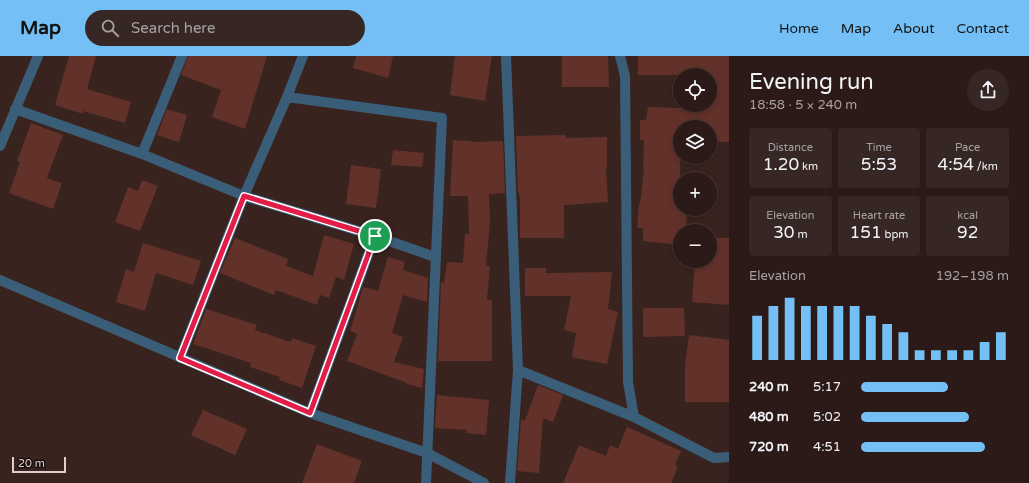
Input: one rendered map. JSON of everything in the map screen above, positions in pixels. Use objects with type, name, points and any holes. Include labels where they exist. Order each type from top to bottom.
[{"type":"street","points":[[0,146],[38,56]]},
{"type":"street","points":[[142,154],[182,56]]},
{"type":"street","points":[[180,358],[244,196],[303,56]]},
{"type":"street","points":[[506,56],[518,370],[510,483]]},
{"type":"street","points":[[620,56],[625,76],[628,382],[634,417]]},
{"type":"street","points":[[287,97],[442,118],[426,483]]},
{"type":"street","points":[[15,109],[142,154],[244,196],[375,236],[435,257]]},
{"type":"street","points":[[310,413],[375,236]]},
{"type":"street","points":[[0,280],[310,413],[427,453],[484,483]]},
{"type":"street","points":[[518,370],[634,417],[714,458],[729,457]]},
{"type":"building","points":[[69,56],[96,56],[87,89],[131,102],[125,123],[83,111],[83,114],[55,105]]},
{"type":"building","points":[[188,56],[267,56],[245,129],[212,117],[221,90],[181,75]]},
{"type":"building","points":[[356,56],[393,56],[388,78],[353,68]]},
{"type":"building","points":[[455,56],[492,56],[485,101],[450,95]]},
{"type":"building","points":[[562,56],[608,56],[609,87],[562,87]]},
{"type":"building","points":[[638,56],[729,56],[729,142],[717,142],[717,120],[673,120],[673,164],[680,164],[680,172],[673,172],[673,216],[687,216],[686,224],[673,224],[673,244],[643,241],[643,228],[637,228],[644,169],[644,140],[640,140],[640,120],[646,120],[648,107],[673,108],[673,112],[717,112],[717,68],[673,68],[673,75],[638,75]]},
{"type":"building","points":[[167,109],[187,115],[179,142],[157,135]]},
{"type":"building","points":[[31,123],[63,135],[47,178],[62,183],[53,209],[9,193],[20,162],[17,161]]},
{"type":"building","points":[[566,135],[566,138],[607,137],[606,168],[608,202],[564,205],[564,238],[520,238],[520,199],[518,193],[516,136]]},
{"type":"building","points":[[453,140],[471,142],[503,141],[505,193],[489,194],[490,222],[486,266],[490,266],[487,300],[492,300],[492,361],[438,361],[441,282],[444,283],[447,262],[463,263],[465,234],[469,234],[468,196],[450,196]]},
{"type":"building","points":[[393,150],[424,153],[422,167],[391,165]]},
{"type":"building","points":[[351,165],[381,169],[376,208],[346,204]]},
{"type":"building","points":[[142,180],[158,186],[140,231],[115,222],[128,187],[138,191]]},
{"type":"building","points":[[324,235],[354,244],[344,280],[336,277],[329,298],[320,295],[317,305],[276,290],[274,295],[220,273],[235,238],[288,259],[286,266],[313,276]]},
{"type":"building","points":[[717,238],[729,238],[729,305],[692,302],[694,268],[717,268]]},
{"type":"building","points":[[143,243],[201,261],[193,285],[156,273],[145,311],[116,302],[126,269],[134,272]]},
{"type":"building","points":[[388,257],[405,262],[403,270],[428,278],[427,302],[403,295],[392,333],[403,337],[394,362],[424,369],[422,388],[407,384],[347,361],[357,334],[350,331],[363,287],[378,291]]},
{"type":"building","points":[[525,268],[546,268],[546,273],[612,272],[608,309],[618,312],[607,364],[572,357],[576,333],[564,330],[571,296],[525,296]]},
{"type":"building","points":[[643,308],[684,308],[685,336],[643,337]]},
{"type":"building","points":[[206,309],[257,325],[255,330],[291,342],[292,338],[316,346],[302,388],[279,380],[280,377],[250,367],[251,363],[193,344]]},
{"type":"building","points":[[689,335],[729,340],[729,402],[685,402],[685,366]]},
{"type":"building","points":[[538,385],[563,395],[553,422],[543,418],[539,473],[517,471],[521,420],[525,420]]},
{"type":"building","points":[[437,395],[489,400],[486,435],[466,433],[467,430],[435,428]]},
{"type":"building","points":[[203,410],[247,429],[235,455],[191,435]]},
{"type":"building","points":[[627,427],[681,451],[675,465],[678,467],[671,483],[563,483],[579,445],[606,456],[610,445],[618,449]]},
{"type":"building","points":[[317,444],[362,461],[354,483],[302,483]]},
{"type":"route","points":[[244,196],[375,236],[310,413],[180,358],[244,196]]}]
